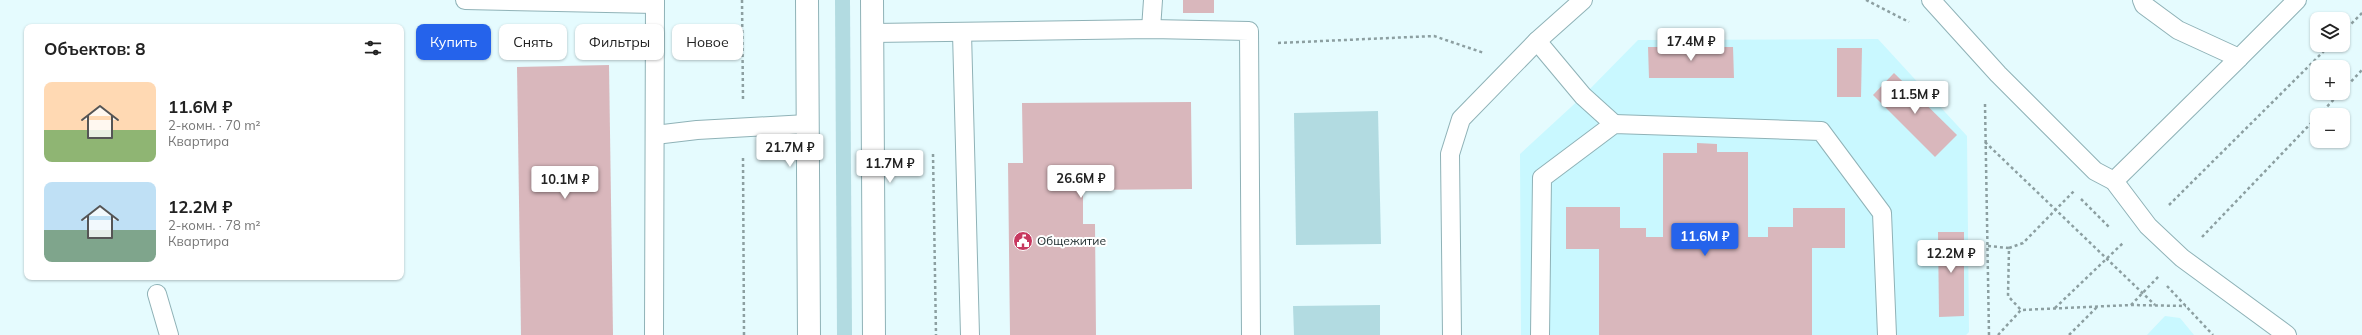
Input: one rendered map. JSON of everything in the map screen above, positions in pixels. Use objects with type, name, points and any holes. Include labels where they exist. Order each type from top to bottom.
[{"type":"main road","points":[[807,0],[809,335]]},
{"type":"main road","points":[[872,0],[874,335]]},
{"type":"lane","points":[[465,0],[655,2],[654,335]]},
{"type":"lane","points":[[1151,29],[1153,0]]},
{"type":"lane","points":[[1452,335],[1450,154],[1461,119],[1537,41],[1583,0]]},
{"type":"lane","points":[[1931,0],[1998,74],[2095,171],[2114,181],[2148,226],[2182,258],[2287,335]]},
{"type":"lane","points":[[2142,0],[2144,5],[2178,30],[2239,58]]},
{"type":"lane","points":[[2114,181],[2297,0]]},
{"type":"lane","points":[[873,33],[1151,29],[1249,30],[1251,335]]},
{"type":"lane","points":[[962,32],[970,335]]},
{"type":"lane","points":[[1537,41],[1583,96],[1614,124]]},
{"type":"lane","points":[[654,135],[807,124]]},
{"type":"lane","points":[[1540,335],[1542,178],[1614,124],[1821,131],[1882,213],[1887,335]]},
{"type":"lane","points":[[157,294],[169,335]]},
{"type":"path","points":[[742,0],[744,335]]},
{"type":"path","points":[[2350,25],[2362,13]]},
{"type":"path","points":[[2055,308],[2124,242],[2148,226],[2323,52]]},
{"type":"path","points":[[2350,83],[2362,70]]},
{"type":"path","points":[[1989,335],[1985,101],[1998,74]]},
{"type":"path","points":[[2326,108],[2333,100]]},
{"type":"path","points":[[2131,305],[2142,292],[2182,258],[2310,124]]},
{"type":"path","points":[[1986,142],[2155,305]]},
{"type":"path","points":[[934,152],[936,335]]},
{"type":"path","points":[[1988,246],[2009,248],[2023,243],[2095,171]]},
{"type":"path","points":[[2009,248],[2008,296],[2021,310]]},
{"type":"path","points":[[1998,335],[2021,310],[2131,305],[2187,306]]},
{"type":"path","points":[[2069,335],[2098,306]]},
{"type":"shaded area","points":[[835,0],[850,0],[852,335],[837,335]]},
{"type":"shaded area","points":[[1878,39],[1967,136],[1969,332],[1966,335],[1521,335],[1520,154],[1583,96],[1638,40]]},
{"type":"shaded area","points":[[1378,111],[1381,244],[1296,245],[1294,113]]},
{"type":"shaded area","points":[[1380,305],[1380,335],[1294,335],[1293,306]]},
{"type":"shaded area","points":[[2165,316],[2180,318],[2194,335],[2147,335]]},
{"type":"building","points":[[1183,0],[1214,0],[1214,13],[1183,13]]},
{"type":"building","points":[[1648,47],[1733,47],[1734,78],[1649,78]]},
{"type":"building","points":[[1837,48],[1862,48],[1861,97],[1837,97]]},
{"type":"building","points":[[609,65],[613,335],[521,335],[517,67]]},
{"type":"building","points":[[1894,73],[1957,135],[1935,157],[1873,95]]},
{"type":"building","points":[[1191,102],[1192,189],[1083,190],[1083,224],[1095,224],[1096,335],[1010,335],[1008,163],[1023,163],[1022,103]]},
{"type":"building","points":[[1697,143],[1717,144],[1717,152],[1748,152],[1748,237],[1768,237],[1768,227],[1793,227],[1793,208],[1845,208],[1845,248],[1812,248],[1812,335],[1599,335],[1599,249],[1566,249],[1566,207],[1620,207],[1620,228],[1646,228],[1646,237],[1663,237],[1663,153],[1697,153]]},
{"type":"building","points":[[1938,232],[1964,232],[1964,316],[1939,317]]},
{"type":"place","name":"Общежитие","points":[[1023,241]]}]
